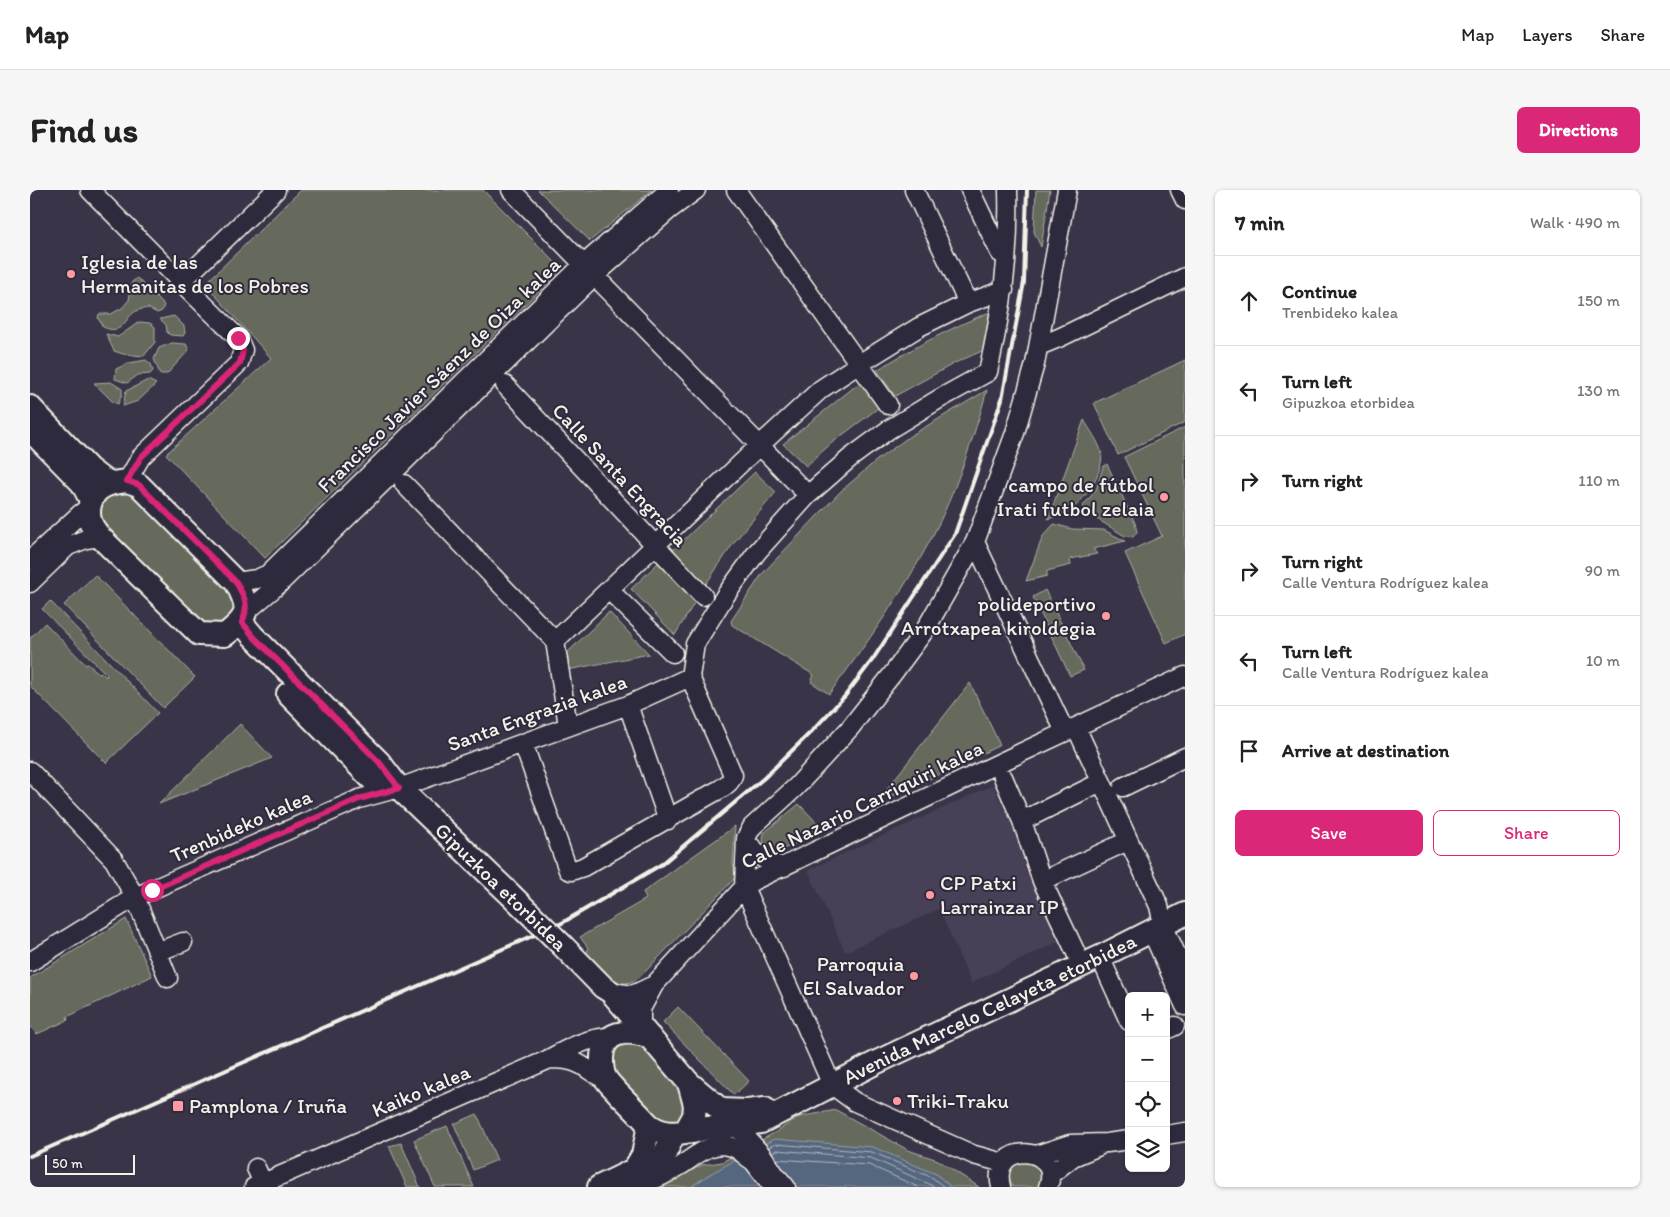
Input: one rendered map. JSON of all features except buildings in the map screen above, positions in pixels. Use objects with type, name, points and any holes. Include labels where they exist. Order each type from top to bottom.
[{"type":"main road","points":[[30,407],[89,469],[102,479],[139,485],[236,582],[243,595],[238,623],[199,634],[100,537],[90,522],[90,505],[82,484],[30,430]]},
{"type":"main road","points":[[90,505],[99,489],[120,482]]},
{"type":"main road","name":"Gipuzkoa etorbidea","points":[[238,623],[242,646],[376,783],[399,788],[511,895],[607,990],[689,1083]]},
{"type":"main road","name":"Avenida Marcelo Celayeta etorbidea","points":[[736,1137],[832,1085],[1100,957],[1185,914]]},
{"type":"main road","name":"Gipuzkoa etorbidea","points":[[607,990],[612,1019],[612,1036]]},
{"type":"main road","points":[[645,1032],[640,1034],[631,1032],[621,1033],[612,1036],[604,1047],[602,1056],[605,1079],[649,1125],[664,1133],[707,1128],[736,1137]]},
{"type":"main road","points":[[689,1083],[720,1110]]},
{"type":"main road","points":[[631,1187],[647,1176],[661,1162],[694,1116],[695,1105],[689,1083]]},
{"type":"main road","name":"Avenida Marcelo Celayeta etorbidea","points":[[720,1110],[747,1111],[793,1105]]},
{"type":"main road","points":[[599,1187],[634,1170],[643,1155],[649,1125]]},
{"type":"street","points":[[90,190],[238,338],[243,350],[240,363],[141,457],[120,482]]},
{"type":"street","points":[[181,282],[276,190]]},
{"type":"street","points":[[511,190],[589,271]]},
{"type":"street","name":"Francisco Javier Sáenz de Oiza kalea","points":[[238,623],[279,584],[669,190]]},
{"type":"street","name":"Francisco Javier Sáenz de Oiza kalea","points":[[236,582],[257,579],[268,574],[589,271],[696,190]]},
{"type":"street","points":[[736,190],[888,406]]},
{"type":"street","points":[[914,190],[968,303]]},
{"type":"street","points":[[970,190],[1000,253]]},
{"type":"street","points":[[523,743],[568,870],[572,871],[583,867],[668,820],[728,784],[733,775],[690,677],[695,644],[725,596],[757,552],[808,495],[850,458],[888,430],[988,372],[1004,290],[1009,227],[1008,190]]},
{"type":"street","points":[[1004,1163],[974,1155],[855,1102],[832,1085],[749,884],[744,848],[746,838],[752,826],[796,787],[850,728],[894,672],[925,630],[974,542],[1015,433],[1039,346],[1068,190]]},
{"type":"street","points":[[1180,190],[1185,200]]},
{"type":"street","name":"Francisco Javier Sáenz de Oiza kalea","points":[[589,271],[760,445]]},
{"type":"street","points":[[1039,346],[1185,277]]},
{"type":"street","points":[[555,641],[821,389],[919,327],[968,303],[1004,290]]},
{"type":"street","name":"Calle Santa Engracia","points":[[505,385],[654,546],[703,596]]},
{"type":"street","points":[[760,445],[808,495]]},
{"type":"street","points":[[404,484],[555,641],[568,726]]},
{"type":"street","points":[[30,560],[90,505]]},
{"type":"street","points":[[30,583],[68,546],[86,539],[100,537]]},
{"type":"street","points":[[974,542],[1070,729],[1101,782],[1159,906],[1157,928],[1185,1006]]},
{"type":"street","points":[[952,583],[967,575],[991,576]]},
{"type":"street","points":[[609,590],[672,653]]},
{"type":"street","name":"Calle Nazario Carriquiri kalea","points":[[645,1032],[641,1009],[654,985],[749,884],[1070,729],[1185,676]]},
{"type":"street","name":"Santa Engrazia kalea","points":[[399,788],[628,705],[690,677]]},
{"type":"street","points":[[628,705],[668,820]]},
{"type":"street","points":[[1123,787],[1185,756]]},
{"type":"street","points":[[30,771],[114,860],[135,897],[168,978]]},
{"type":"street","points":[[1003,777],[1022,821],[1042,881],[1076,953]]},
{"type":"street","points":[[1022,821],[1101,782]]},
{"type":"street","name":"Trenbideko kalea","points":[[30,962],[135,897],[359,799],[399,788]]},
{"type":"street","points":[[749,884],[755,876],[752,826]]},
{"type":"street","points":[[1042,881],[1119,845]]},
{"type":"street","points":[[753,848],[763,860],[784,867]]},
{"type":"street","points":[[1157,928],[1185,973]]},
{"type":"street","points":[[157,952],[183,942]]},
{"type":"street","points":[[1100,957],[1125,1012]]},
{"type":"street","name":"Calle Nazario Carriquiri kalea","points":[[607,990],[633,996],[654,985]]},
{"type":"street","name":"Kaiko kalea","points":[[259,1182],[550,1059],[562,1051],[598,1037],[612,1036]]},
{"type":"street","points":[[550,1059],[572,1061],[605,1079]]},
{"type":"street","points":[[720,1110],[736,1137],[786,1187]]},
{"type":"street","points":[[767,1119],[762,1133],[758,1158],[773,1187]]},
{"type":"street","points":[[1170,1134],[1185,1132]]},
{"type":"street","points":[[635,1187],[675,1168],[706,1149],[736,1137]]},
{"type":"street","points":[[1036,1155],[1070,1144],[1125,1141]]},
{"type":"street","points":[[1049,1181],[1073,1157],[1107,1143]]},
{"type":"street","points":[[1001,1187],[1000,1170],[1004,1163],[1015,1154],[1030,1153],[1036,1155],[1048,1167],[1049,1181]]},
{"type":"shaded area","name":"CP Patxi Larrainzar IP","points":[[993,785],[1015,833],[1019,831],[1022,837],[1018,840],[1029,864],[1024,867],[1028,876],[1035,881],[1062,940],[971,983],[939,909],[845,952],[808,870]]},
{"type":"green space","points":[[301,190],[483,190],[562,269],[265,558],[166,454],[271,358],[208,287],[208,281]]},
{"type":"green space","points":[[538,190],[652,190],[590,241]]},
{"type":"green space","points":[[1036,190],[1050,190],[1041,247],[1034,232]]},
{"type":"green space","points":[[137,278],[164,305],[162,311],[157,313],[148,308],[139,310],[132,314],[119,328],[110,329],[103,327],[98,318],[99,314],[111,314],[122,308],[129,300],[132,282]]},
{"type":"green space","points":[[990,312],[984,350],[955,363],[895,396],[877,370],[932,339]]},
{"type":"green space","points":[[174,316],[184,326],[185,333],[183,336],[170,335],[167,332],[166,325],[160,319]]},
{"type":"green space","points":[[139,322],[150,323],[155,327],[155,342],[144,356],[114,351],[106,334],[118,337]]},
{"type":"green space","points":[[172,343],[186,344],[189,350],[167,374],[160,374],[154,359],[159,348]]},
{"type":"green space","points":[[146,360],[151,364],[153,371],[150,374],[138,375],[127,383],[115,379],[116,369],[129,363]]},
{"type":"green space","points":[[1185,360],[1185,422],[1118,455],[1094,403]]},
{"type":"green space","points":[[148,380],[156,384],[138,401],[123,406],[126,391]]},
{"type":"green space","points":[[863,380],[881,406],[833,442],[806,466],[783,444]]},
{"type":"green space","points":[[111,382],[122,389],[118,404],[113,402],[94,383]]},
{"type":"green space","points":[[987,390],[963,465],[932,537],[884,617],[829,694],[811,682],[814,675],[732,625],[731,621],[762,574],[841,491],[877,460],[910,436]]},
{"type":"green space","points":[[1084,420],[1101,451],[1102,459],[1097,477],[1073,509],[1048,519]]},
{"type":"green space","points":[[1185,427],[1185,634],[1166,643],[1125,553],[1162,536],[1124,457]]},
{"type":"green space","points":[[1107,464],[1135,523],[1137,532],[1133,537],[1125,536],[1087,513],[1083,506],[1096,490],[1103,467]]},
{"type":"green space","points":[[755,472],[776,492],[735,541],[704,587],[671,552]]},
{"type":"green space","points":[[130,491],[228,590],[234,601],[233,612],[229,621],[210,628],[194,619],[107,528],[99,513],[102,502],[109,493]]},
{"type":"green space","points":[[1054,524],[1072,529],[1104,530],[1125,541],[1093,549],[1097,554],[1070,559],[1071,565],[1047,571],[1047,576],[1026,581],[1043,536]]},
{"type":"green space","points":[[659,562],[696,600],[675,635],[631,589]]},
{"type":"green space","points":[[95,575],[195,677],[163,708],[64,605]]},
{"type":"green space","points":[[1045,590],[1084,670],[1070,676],[1033,597]]},
{"type":"green space","points":[[50,601],[158,713],[106,763],[30,686],[30,638],[45,623],[86,665],[88,664],[106,677],[107,675],[42,609]]},
{"type":"green space","points":[[609,612],[649,654],[568,670],[565,655]]},
{"type":"green space","points":[[970,683],[1000,745],[896,795],[889,796],[886,791],[889,786]]},
{"type":"green space","points":[[240,724],[272,758],[159,804]]},
{"type":"green space","points":[[799,804],[824,830],[775,853],[769,852],[765,847],[764,833]]},
{"type":"green space","points":[[735,826],[733,864],[736,877],[641,976],[626,983],[608,981],[587,953],[588,948],[580,937],[646,899],[643,892]]},
{"type":"green space","points":[[126,919],[152,976],[67,1017],[68,1020],[37,1034],[30,1026],[30,978]]},
{"type":"green space","points":[[678,1007],[749,1081],[734,1095],[663,1022]]},
{"type":"green space","points":[[632,1042],[643,1047],[684,1091],[686,1120],[665,1127],[613,1071],[615,1052],[621,1046]]},
{"type":"green space","points":[[836,1110],[908,1150],[938,1160],[979,1187],[951,1187],[936,1174],[710,1174],[691,1187],[660,1187],[702,1165],[722,1162],[799,1117]]},
{"type":"green space","points":[[477,1114],[497,1160],[473,1170],[454,1124]]},
{"type":"green space","points":[[447,1126],[474,1187],[435,1187],[414,1140]]},
{"type":"green space","points":[[401,1143],[420,1187],[407,1187],[389,1146]]},
{"type":"green space","points":[[1031,1161],[1037,1167],[1041,1176],[1037,1187],[1013,1187],[1009,1177],[1012,1166],[1018,1162]]},
{"type":"water","points":[[774,1139],[873,1147],[936,1174],[951,1187],[691,1187],[710,1174]]},
{"type":"railway","points":[[30,1156],[562,923],[662,864],[764,778],[845,696],[873,659],[955,534],[1002,399],[1024,282],[1027,190]]},
{"type":"place","name":"Iglesia de las Hermanitas de los Pobres","points":[[71,274]]},
{"type":"place","name":"campo de fútbol Irati futbol zelaia","points":[[1164,497]]},
{"type":"place","name":"polideportivo Arrotxapea kiroldegia","points":[[1106,616]]},
{"type":"place","name":"CP Patxi Larrainzar IP","points":[[930,895]]},
{"type":"place","name":"Parroquia El Salvador","points":[[914,976]]},
{"type":"place","name":"Triki-Traku","points":[[897,1101]]},
{"type":"place","name":"Pamplona / Iruña","points":[[178,1106]]},
{"type":"route","points":[[152,890],[359,799],[399,788],[379,762],[253,636],[242,622],[247,611],[243,595],[236,582],[139,485],[127,481],[141,457],[240,363],[243,350],[238,338]]}]
